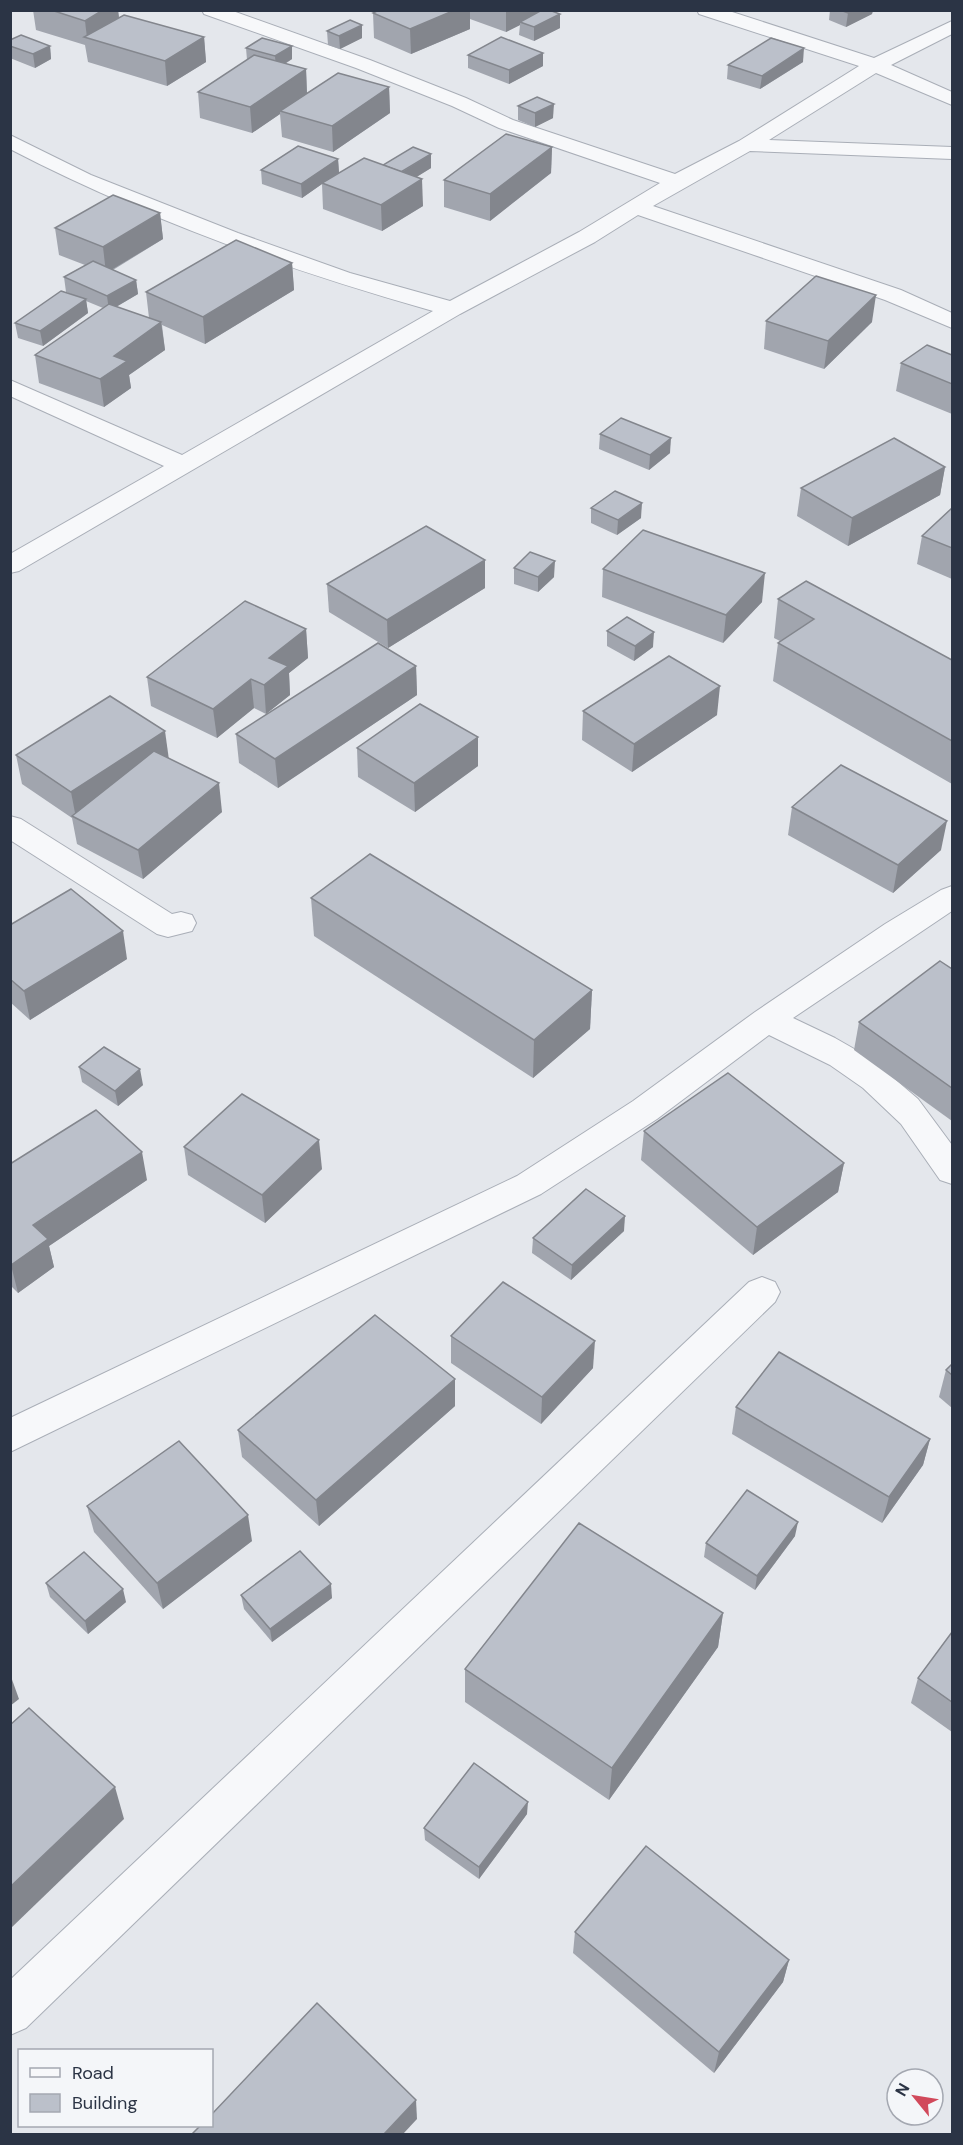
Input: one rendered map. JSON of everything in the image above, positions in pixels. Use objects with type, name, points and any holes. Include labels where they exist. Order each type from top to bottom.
[{"type":"street","points":[[211,10],[363,64],[459,102],[506,124],[677,182]]},
{"type":"street","points":[[706,10],[875,65],[952,99]]},
{"type":"street","points":[[10,565],[452,309],[587,237],[677,182],[746,145],[875,65],[952,27]]},
{"type":"street","points":[[10,141],[84,179],[230,238],[342,278],[452,309]]},
{"type":"street","points":[[746,145],[952,153]]},
{"type":"street","points":[[636,207],[893,296],[952,321]]},
{"type":"street","points":[[10,387],[183,465]]},
{"type":"street","points":[[10,826],[168,926],[181,923]]},
{"type":"street","points":[[10,1436],[529,1185],[645,1110],[766,1020],[952,897]]},
{"type":"street","points":[[766,1020],[812,1039],[863,1068],[907,1109],[952,1171]]},
{"type":"street","points":[[10,2012],[762,1292]]},
{"type":"building","points":[[51,10],[103,10],[85,21]]},
{"type":"building","points":[[379,10],[455,10],[410,29],[373,13]]},
{"type":"building","points":[[542,10],[560,14],[534,27],[520,22]]},
{"type":"building","points":[[124,15],[204,37],[165,61],[84,37]]},
{"type":"building","points":[[350,20],[362,25],[339,36],[327,31]]},
{"type":"building","points":[[21,35],[50,46],[33,54],[10,46],[10,40]]},
{"type":"building","points":[[501,37],[543,53],[509,70],[468,55]]},
{"type":"building","points":[[262,38],[292,46],[275,56],[246,48]]},
{"type":"building","points":[[771,38],[804,48],[762,76],[728,65]]},
{"type":"building","points":[[254,55],[306,69],[250,107],[198,92]]},
{"type":"building","points":[[338,73],[389,87],[332,126],[280,111]]},
{"type":"building","points":[[537,97],[554,104],[535,113],[518,106]]},
{"type":"building","points":[[506,134],[552,147],[490,194],[444,180]]},
{"type":"building","points":[[298,146],[338,159],[301,184],[261,170]]},
{"type":"building","points":[[413,147],[431,154],[401,172],[383,165]]},
{"type":"building","points":[[364,158],[422,179],[381,205],[322,183]]},
{"type":"building","points":[[113,195],[160,213],[103,247],[55,228]]},
{"type":"building","points":[[236,240],[292,263],[203,317],[146,292]]},
{"type":"building","points":[[93,261],[136,280],[107,296],[64,277]]},
{"type":"building","points":[[816,276],[876,295],[828,341],[766,321]]},
{"type":"building","points":[[61,291],[86,299],[40,331],[15,323]]},
{"type":"building","points":[[109,304],[161,322],[114,356],[127,361],[100,379],[35,355]]},
{"type":"building","points":[[927,345],[952,355],[952,384],[901,363]]},
{"type":"building","points":[[621,418],[671,438],[650,455],[600,434]]},
{"type":"building","points":[[894,438],[945,467],[852,518],[801,488]]},
{"type":"building","points":[[615,491],[642,503],[618,520],[591,508]]},
{"type":"building","points":[[952,508],[952,548],[922,536]]},
{"type":"building","points":[[426,526],[485,560],[387,620],[327,584]]},
{"type":"building","points":[[643,530],[765,573],[726,615],[603,569]]},
{"type":"building","points":[[530,552],[555,561],[538,577],[514,568]]},
{"type":"building","points":[[806,581],[952,660],[952,741],[778,643],[814,619],[778,599]]},
{"type":"building","points":[[245,601],[306,629],[269,658],[288,666],[264,685],[251,679],[213,709],[147,677]]},
{"type":"building","points":[[627,617],[654,632],[635,646],[607,631]]},
{"type":"building","points":[[378,643],[416,666],[275,759],[236,734]]},
{"type":"building","points":[[669,656],[720,686],[634,744],[583,711]]},
{"type":"building","points":[[110,696],[165,731],[71,792],[16,755]]},
{"type":"building","points":[[420,704],[478,737],[414,783],[357,748]]},
{"type":"building","points":[[154,751],[219,783],[138,850],[72,816]]},
{"type":"building","points":[[841,765],[947,821],[898,865],[792,807]]},
{"type":"building","points":[[370,854],[592,990],[534,1040],[311,898]]},
{"type":"building","points":[[71,889],[123,931],[24,991],[10,979],[10,925]]},
{"type":"building","points":[[940,961],[952,969],[952,1088],[859,1022]]},
{"type":"building","points":[[104,1047],[140,1069],[115,1091],[79,1067]]},
{"type":"building","points":[[728,1073],[844,1163],[757,1227],[644,1131]]},
{"type":"building","points":[[242,1094],[319,1140],[262,1195],[184,1147]]},
{"type":"building","points":[[96,1110],[142,1152],[33,1225],[48,1239],[11,1265],[10,1164]]},
{"type":"building","points":[[586,1189],[625,1216],[572,1265],[533,1238]]},
{"type":"building","points":[[503,1282],[595,1341],[542,1397],[451,1336]]},
{"type":"building","points":[[375,1315],[455,1379],[316,1500],[238,1430]]},
{"type":"building","points":[[779,1352],[930,1439],[889,1497],[736,1407]]},
{"type":"building","points":[[952,1364],[952,1375],[946,1370]]},
{"type":"building","points":[[179,1441],[248,1515],[157,1583],[87,1506]]},
{"type":"building","points":[[747,1490],[798,1522],[757,1576],[706,1543]]},
{"type":"building","points":[[579,1523],[723,1613],[612,1768],[465,1669]]},
{"type":"building","points":[[300,1551],[331,1584],[270,1629],[241,1595]]},
{"type":"building","points":[[84,1552],[123,1589],[85,1621],[46,1583]]},
{"type":"building","points":[[952,1632],[952,1702],[918,1678]]},
{"type":"building","points":[[29,1708],[115,1787],[10,1887],[10,1725]]},
{"type":"building","points":[[474,1763],[528,1802],[479,1867],[424,1828]]},
{"type":"building","points":[[646,1846],[789,1960],[719,2052],[575,1932]]},
{"type":"building","points":[[317,2003],[416,2100],[384,2134],[192,2134],[199,2127],[213,2127],[213,2113]]}]
